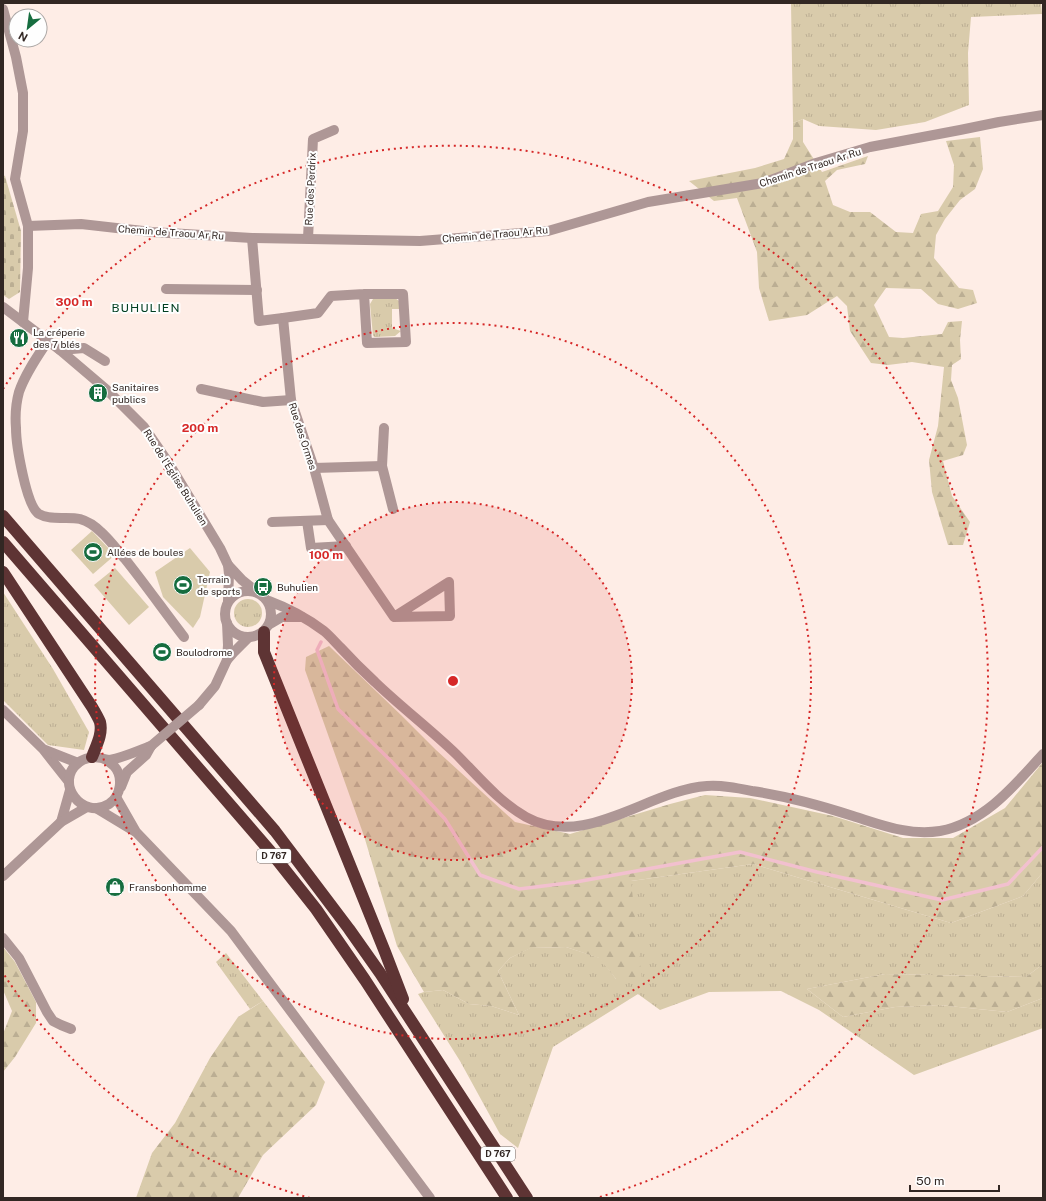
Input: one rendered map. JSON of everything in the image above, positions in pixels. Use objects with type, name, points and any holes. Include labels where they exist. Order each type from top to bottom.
[{"type":"highway","name":"D 767","points":[[3,516],[275,831],[350,929],[411,1020],[526,1198]]},
{"type":"highway","name":"D 767","points":[[3,542],[265,844],[316,909],[365,980],[507,1198]]},
{"type":"highway","points":[[3,572],[92,708],[100,723],[101,732],[92,757]]},
{"type":"highway","points":[[267,628],[264,652],[411,1020]]},
{"type":"street","points":[[3,9],[16,57],[23,93],[24,131],[15,179],[28,226],[28,268],[23,322]]},
{"type":"street","name":"Chemin de Traou Ar Ru","points":[[28,226],[81,224],[152,232],[252,238],[420,241],[548,231],[648,202],[763,183],[816,163],[870,147],[1043,115]]},
{"type":"street","name":"Rue des Perdrix","points":[[308,238],[313,140],[334,130]]},
{"type":"street","points":[[252,238],[259,321],[318,313],[331,296],[364,294],[403,294],[406,342],[367,342],[364,294]]},
{"type":"street","points":[[166,290],[257,290]]},
{"type":"street","name":"Rue de l'Église Buhulien","points":[[3,307],[60,350],[107,390],[144,427],[168,462],[220,548],[228,565],[230,583],[228,601]]},
{"type":"street","name":"Rue des Ormes","points":[[283,318],[291,400],[314,468],[328,520],[394,616]]},
{"type":"street","points":[[48,342],[24,379],[19,392],[16,409],[16,429],[23,478],[30,501],[37,513],[44,517],[80,519],[100,531],[111,541],[184,636]]},
{"type":"street","points":[[60,350],[84,348],[105,361]]},
{"type":"street","points":[[201,388],[263,402],[291,400]]},
{"type":"street","points":[[384,428],[382,466],[393,508]]},
{"type":"street","points":[[314,468],[382,466]]},
{"type":"street","points":[[272,522],[328,520]]},
{"type":"street","points":[[308,521],[311,548],[346,546]]},
{"type":"street","name":"Rue de l'Église Buhulien","points":[[228,565],[257,592]]},
{"type":"street","points":[[449,582],[450,616],[394,616],[400,613],[449,582]]},
{"type":"street","points":[[302,617],[282,617],[259,635],[249,637],[236,634],[230,629],[225,616],[225,608],[232,596],[244,590],[251,590],[264,596],[269,601],[302,617],[325,633],[375,682],[452,751],[510,807],[528,818],[545,824],[571,826],[593,823],[629,812],[685,790],[708,786],[727,786],[782,796],[901,831],[939,831],[955,827],[971,820],[990,807],[1008,792],[1043,754]]},
{"type":"street","points":[[267,628],[272,617],[269,601]]},
{"type":"street","points":[[227,623],[228,660]]},
{"type":"street","points":[[107,760],[126,756],[151,746],[199,706],[215,686],[228,660],[239,646],[249,637]]},
{"type":"street","points":[[3,710],[43,750],[70,786],[74,797],[80,803],[92,807],[136,832],[230,930],[430,1198]]},
{"type":"street","points":[[3,876],[61,822],[92,807],[104,806],[110,803],[117,794],[127,772],[146,755],[151,746]]},
{"type":"street","points":[[43,750],[78,763]]},
{"type":"street","points":[[61,822],[70,786],[70,775],[73,768],[78,763],[92,757],[100,757],[107,760],[119,773],[120,782],[117,794],[136,832]]},
{"type":"street","points":[[3,938],[19,958],[53,1021],[71,1028]]},
{"type":"green space","points":[[791,3],[1041,3],[1042,14],[971,17],[968,53],[969,105],[925,122],[876,130],[819,126],[803,119],[793,123]]},
{"type":"green space","points":[[803,119],[803,142],[822,172],[868,156],[865,164],[837,170],[825,181],[833,205],[850,212],[870,212],[896,232],[913,233],[921,214],[938,211],[953,187],[954,165],[946,141],[980,137],[983,169],[975,189],[960,200],[945,219],[936,235],[934,258],[959,288],[973,290],[977,303],[958,309],[938,304],[921,289],[886,288],[874,305],[889,337],[903,338],[942,334],[948,322],[962,321],[960,340],[961,359],[952,365],[951,380],[958,398],[967,445],[963,455],[943,461],[952,496],[970,522],[963,545],[948,545],[932,492],[929,460],[938,426],[944,367],[912,362],[888,365],[871,363],[850,331],[847,306],[837,296],[807,315],[769,321],[759,288],[757,252],[737,198],[714,201],[689,181],[755,168],[784,159],[793,139],[793,123]]},
{"type":"green space","points":[[3,175],[5,176],[21,231],[20,292],[9,299],[3,295]]},
{"type":"green space","points":[[395,298],[399,301],[400,309],[392,309],[392,328],[401,331],[395,336],[373,336],[370,304],[373,299]]},
{"type":"green space","name":"Allées de boules","points":[[92,531],[115,555],[93,574],[71,550]]},
{"type":"green space","name":"Terrain de sports","points":[[190,548],[210,572],[200,617],[193,628],[163,597],[155,572]]},
{"type":"green space","points":[[115,568],[149,607],[129,625],[94,585]]},
{"type":"green space","points":[[3,592],[53,669],[89,732],[84,750],[48,745],[3,700]]},
{"type":"green space","points":[[248,599],[254,600],[258,603],[261,607],[261,619],[258,623],[254,626],[248,627],[242,626],[238,623],[235,619],[234,613],[235,607],[238,603],[242,600]]},
{"type":"green space","points":[[329,646],[436,750],[515,822],[570,834],[705,795],[750,798],[833,816],[903,838],[953,838],[1005,808],[1043,762],[1043,872],[1023,896],[951,923],[753,864],[631,881],[642,982],[616,979],[599,958],[566,947],[531,948],[510,958],[498,971],[519,1015],[491,1006],[469,1004],[443,990],[424,992],[397,946],[364,836],[305,670],[306,657]]},
{"type":"green space","points":[[753,864],[951,923],[1023,896],[1043,872],[1043,964],[1026,977],[885,974],[807,989],[843,1017],[895,1007],[939,1005],[1007,1012],[1043,998],[1043,1028],[914,1075],[819,1010],[781,991],[709,992],[660,1010],[638,994],[553,1047],[518,1148],[500,1134],[460,1061],[418,994],[443,990],[469,1004],[491,1006],[519,1015],[498,971],[510,958],[530,948],[566,947],[600,958],[616,979],[631,881]]},
{"type":"green space","points":[[3,947],[15,962],[36,1002],[36,1023],[15,1057],[3,1072],[3,1034],[12,1011],[3,990]]},
{"type":"green space","points":[[226,953],[263,1001],[250,1009],[216,962]]},
{"type":"green space","points":[[1043,964],[1043,998],[1007,1012],[939,1005],[895,1007],[843,1017],[807,989],[885,974],[1026,977]]},
{"type":"green space","points":[[263,1001],[325,1082],[316,1105],[263,1155],[238,1198],[136,1198],[152,1153],[175,1123],[210,1058],[238,1017]]},
{"type":"waterway","points":[[321,642],[317,650],[338,709],[391,761],[445,819],[480,875],[519,889],[576,882],[740,852],[817,872],[942,900],[1008,884],[1043,847]]},
{"type":"place","name":"La créperie des 7 blés","points":[[19,338]]},
{"type":"place","name":"Sanitaires publics","points":[[98,393]]},
{"type":"place","name":"Allées de boules","points":[[93,552]]},
{"type":"place","name":"Terrain de sports","points":[[183,585]]},
{"type":"place","name":"Buhulien","points":[[263,587]]},
{"type":"place","name":"Boulodrome","points":[[162,652]]},
{"type":"place","name":"Fransbonhomme","points":[[115,887]]},
{"type":"district","name":"BUHULIEN","points":[[146,308]]}]
